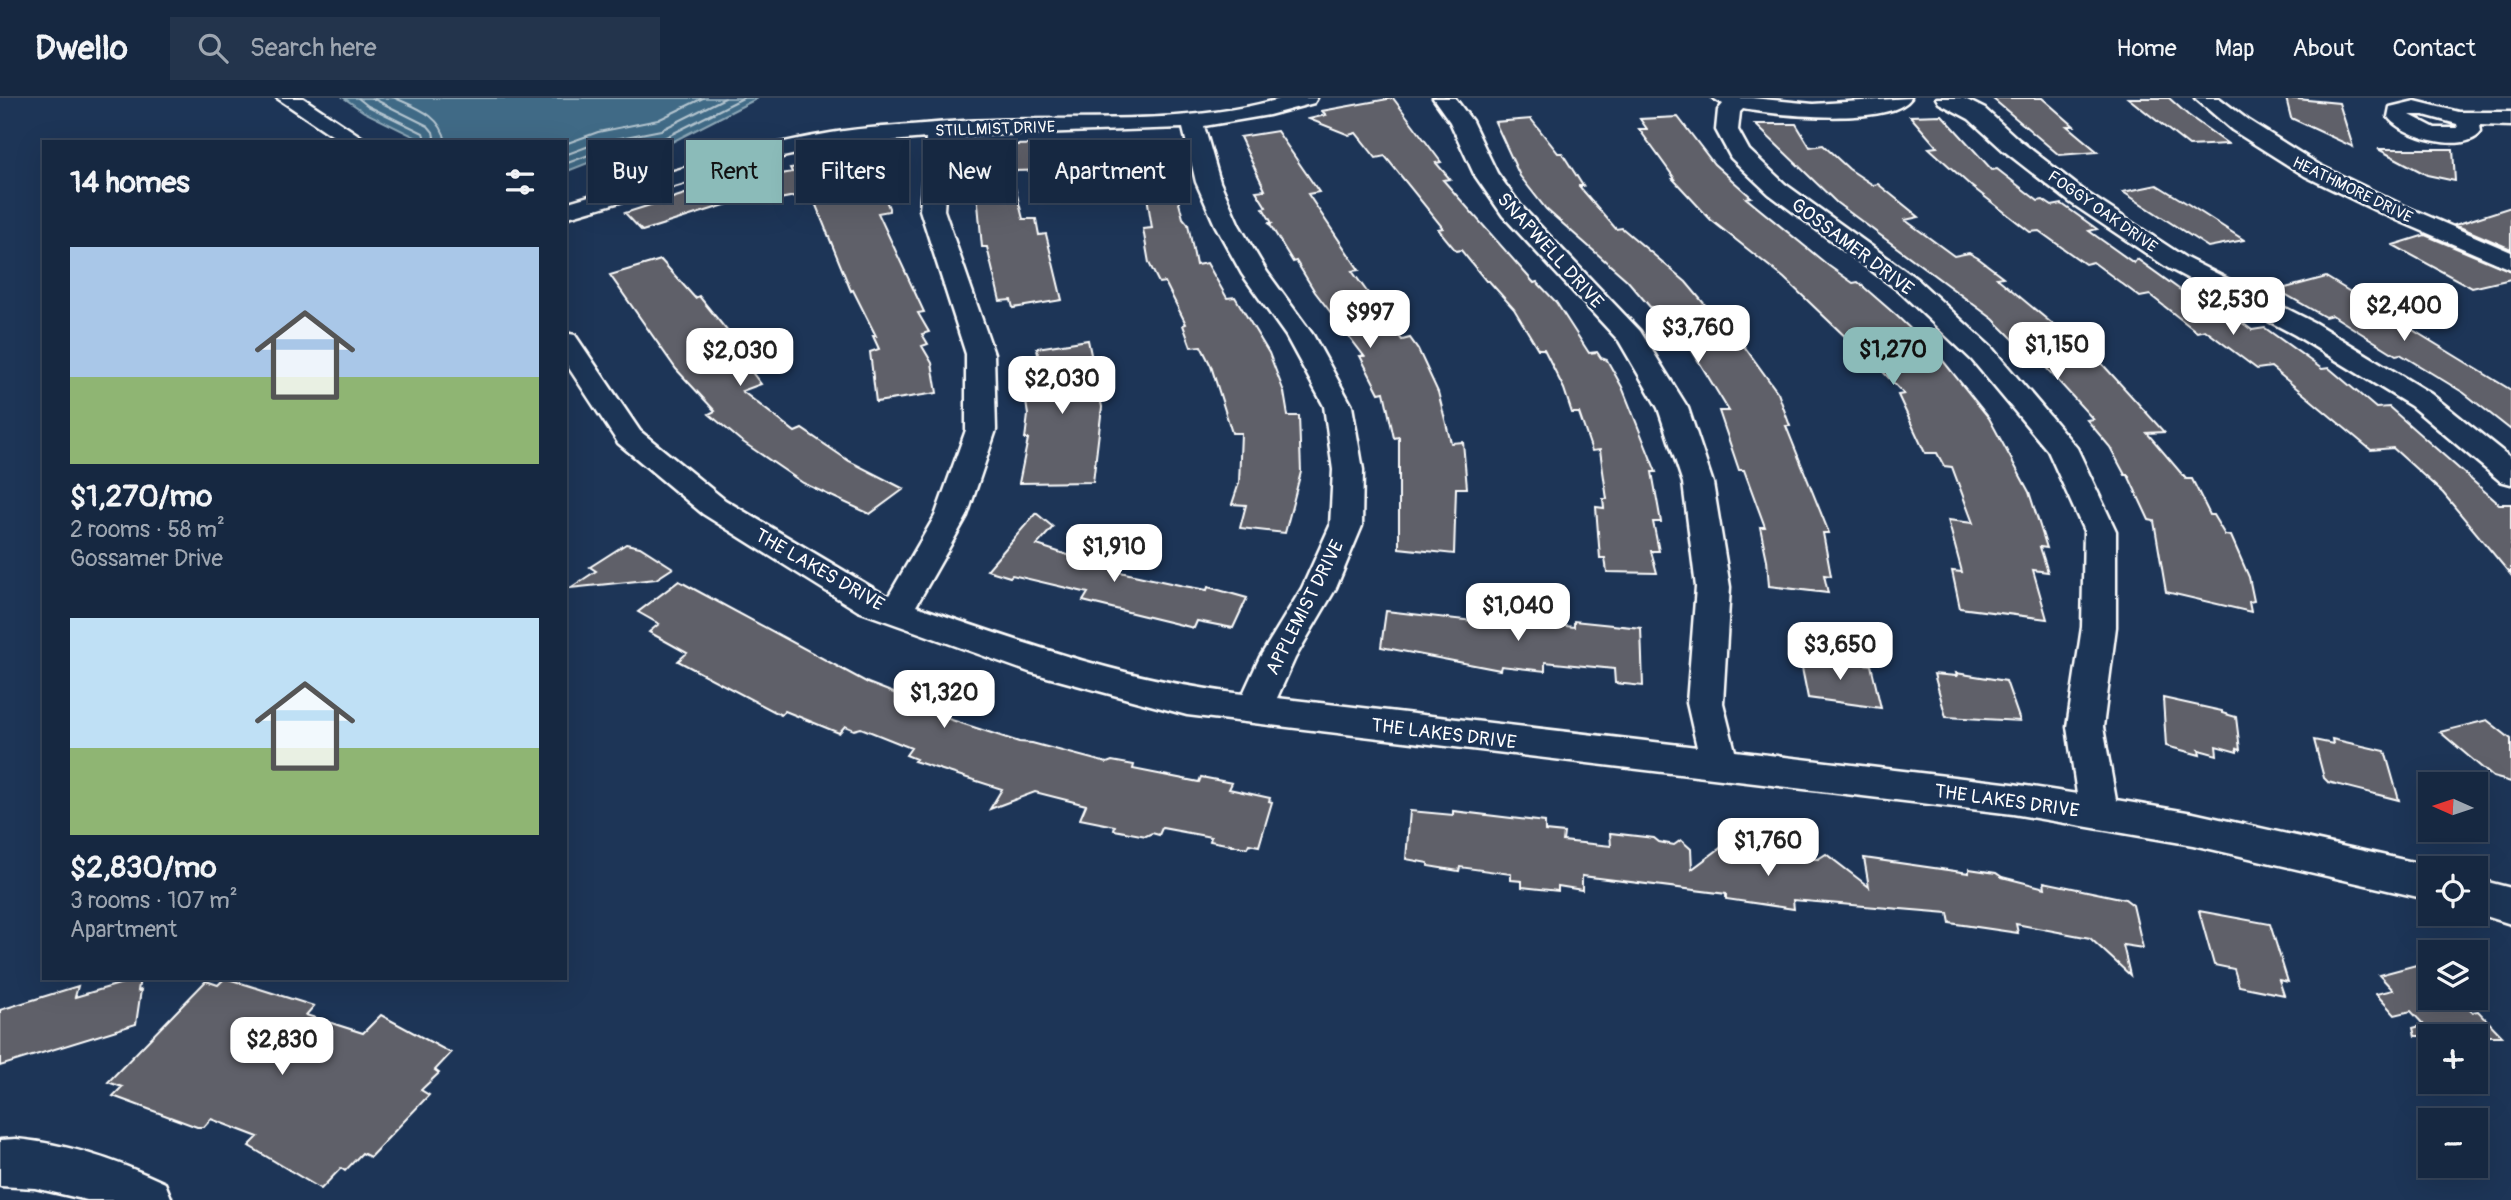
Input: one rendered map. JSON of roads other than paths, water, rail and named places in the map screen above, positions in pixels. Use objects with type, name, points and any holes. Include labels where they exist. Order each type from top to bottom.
[{"type":"street","points":[[288,98],[355,140]]},
{"type":"street","name":"STILLMIST DRIVE","points":[[567,210],[741,159],[833,139],[938,129],[1101,126],[1192,121],[1269,109],[1306,98]]},
{"type":"street","name":"SNAPWELL DRIVE","points":[[1444,98],[1461,121],[1486,174],[1512,211],[1630,337],[1673,408],[1698,483],[1713,587],[1705,703],[1720,765]]},
{"type":"street","points":[[1731,100],[1793,109],[1847,110],[1900,98]]},
{"type":"street","name":"FOGGY OAK DRIVE","points":[[1947,98],[1977,114],[2011,145],[2079,198],[2177,263],[2305,329],[2421,400],[2511,474]]},
{"type":"street","name":"HEATHMORE DRIVE","points":[[2206,98],[2272,148],[2365,197],[2511,261]]},
{"type":"street","name":"GOSSAMER DRIVE","points":[[1731,100],[1727,130],[1739,153],[1777,189],[1908,285],[1982,354],[2062,447],[2100,531],[2099,627],[2085,727],[2099,813]]},
{"type":"street","points":[[2464,119],[2511,118]]},
{"type":"street","name":"APPLEMIST DRIVE","points":[[1192,121],[1208,182],[1227,225],[1255,274],[1299,335],[1338,406],[1348,470],[1346,526],[1319,588],[1278,657],[1253,710]]},
{"type":"street","points":[[896,612],[951,516],[981,430],[979,354],[932,210],[938,129]]},
{"type":"street","name":"THE LAKES DRIVE","points":[[567,344],[629,437],[714,508],[870,603],[1041,663],[1187,701],[2013,799],[2193,829],[2418,880]]},
{"type":"street","points":[[2488,899],[2511,906]]},
{"type":"street","points":[[0,1163],[20,1161],[121,1186],[148,1200]]},
{"type":"water","points":[[344,98],[758,98],[672,142],[588,140],[588,163],[567,171],[567,140],[421,140],[364,112]]}]
